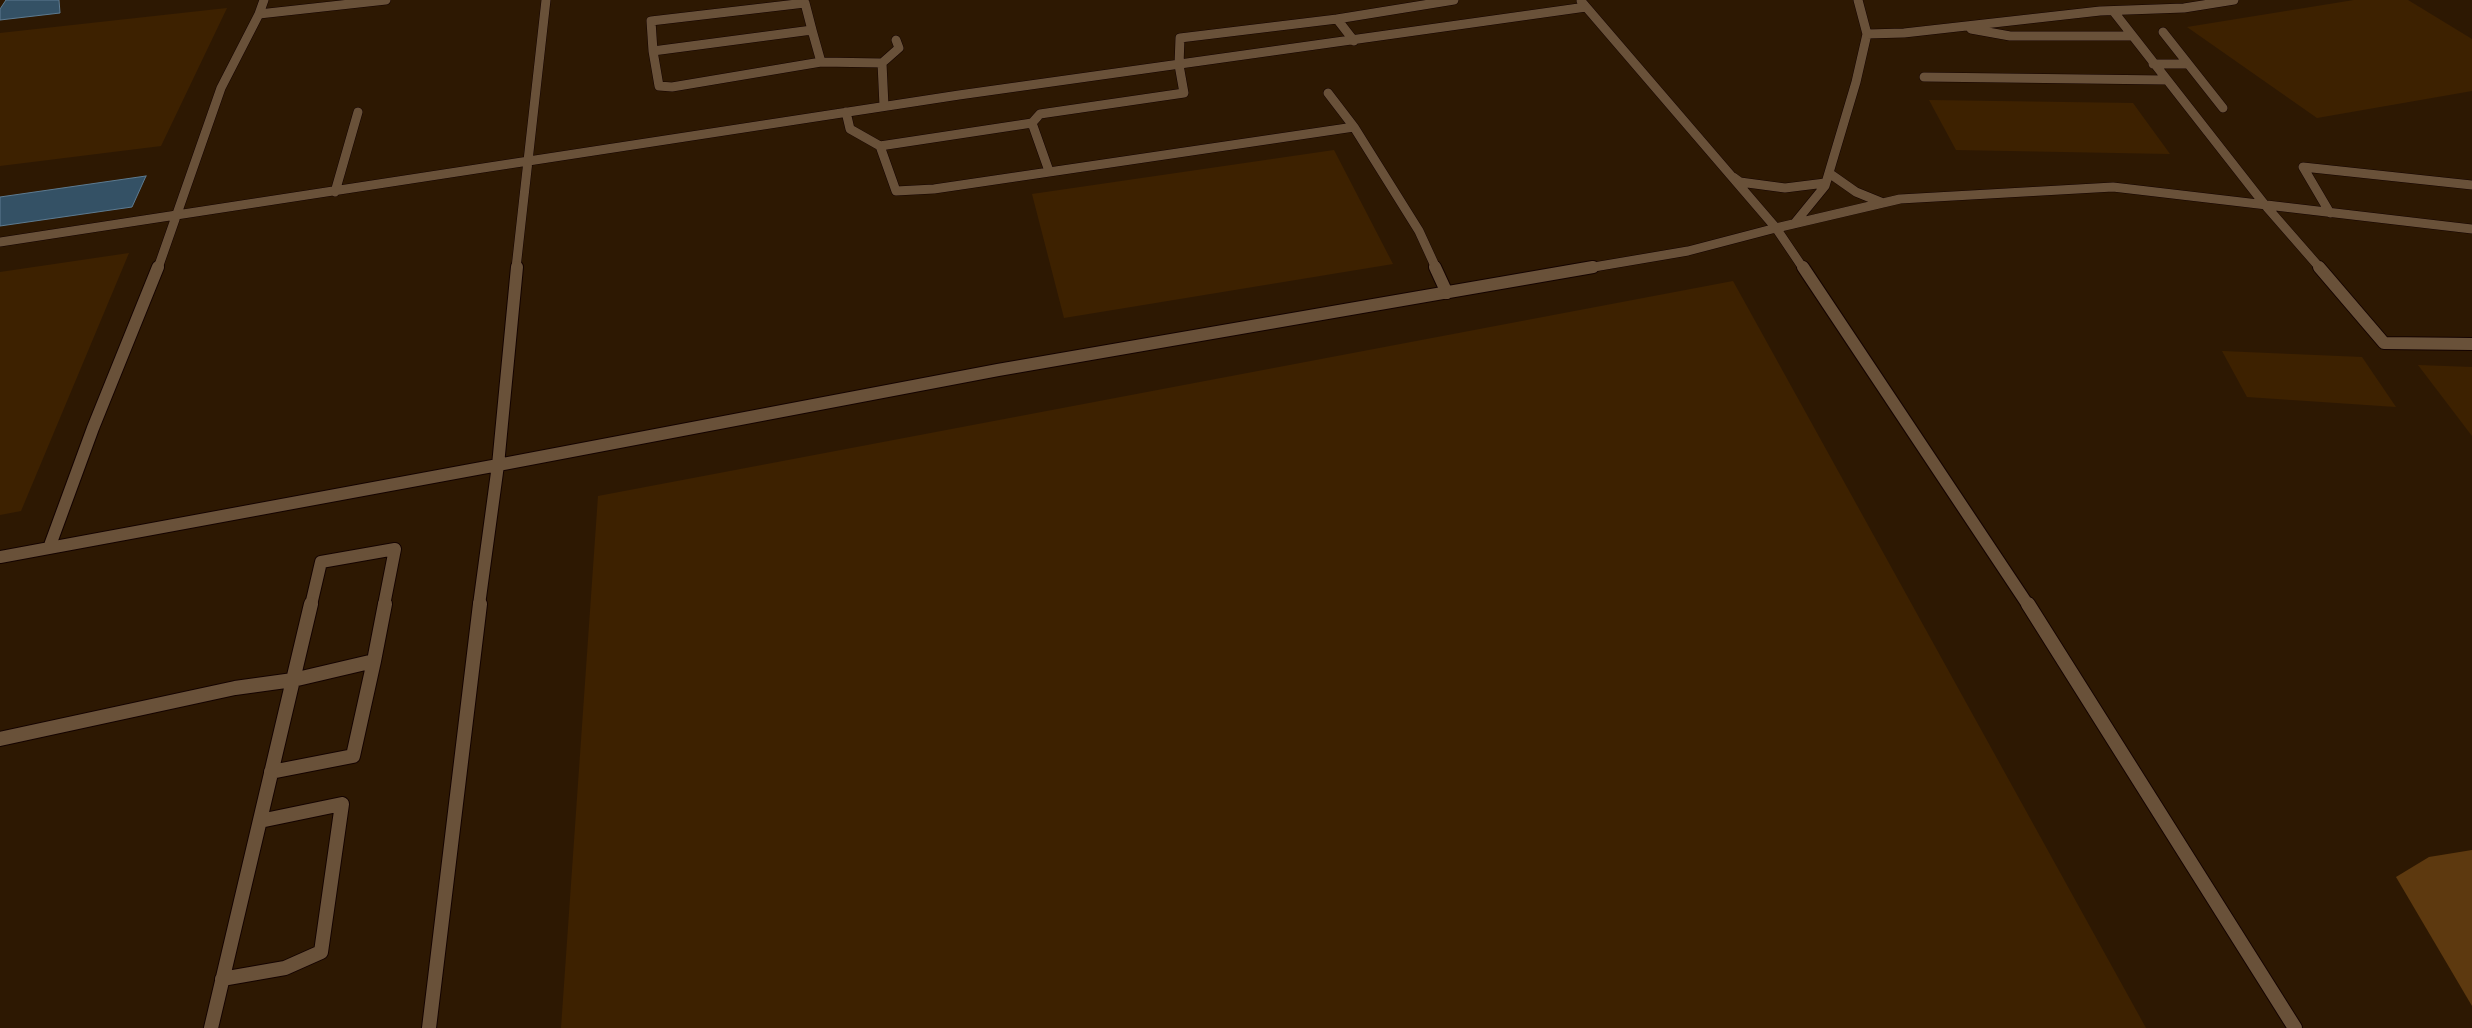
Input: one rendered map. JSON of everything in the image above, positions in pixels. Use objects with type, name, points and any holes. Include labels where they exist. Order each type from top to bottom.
[{"type":"lane","points":[[49,548],[93,428],[136,326],[178,214],[222,88],[259,14],[264,0]]},
{"type":"lane","points":[[259,14],[386,0]]},
{"type":"lane","points":[[429,1028],[488,533],[498,465],[527,162],[546,0]]},
{"type":"lane","points":[[846,112],[850,129],[880,146],[1032,123],[1040,114],[1184,93],[1179,66],[1180,38],[1337,19],[1454,0]]},
{"type":"lane","points":[[1794,224],[1826,182],[1856,82],[1867,34],[1858,0]]},
{"type":"lane","points":[[2144,0],[2155,9]]},
{"type":"lane","points":[[1867,34],[1956,27],[2100,11],[2114,12],[2184,8],[2234,0]]},
{"type":"lane","points":[[820,62],[805,3],[651,21],[653,51],[659,86],[672,87],[820,62],[882,63],[898,48],[896,40]]},
{"type":"lane","points":[[0,242],[178,214],[335,192],[884,106],[1354,41],[1583,3],[1776,228],[2000,560],[2295,1028]]},
{"type":"lane","points":[[2114,12],[2165,80],[2265,205],[2384,343],[2472,344]]},
{"type":"lane","points":[[1337,19],[1354,41]]},
{"type":"lane","points":[[1956,27],[2010,36],[2132,36]]},
{"type":"lane","points":[[653,51],[812,30]]},
{"type":"lane","points":[[2163,32],[2224,108]]},
{"type":"lane","points":[[882,63],[884,106]]},
{"type":"lane","points":[[2153,64],[2188,64]]},
{"type":"lane","points":[[1924,77],[2165,80]]},
{"type":"lane","points":[[1328,94],[1354,127],[1419,231],[1447,292]]},
{"type":"lane","points":[[335,192],[358,112]]},
{"type":"lane","points":[[1032,123],[1049,171]]},
{"type":"lane","points":[[880,146],[896,191],[934,189],[1354,127]]},
{"type":"lane","points":[[2330,213],[2303,167],[2472,185]]},
{"type":"lane","points":[[1828,173],[1856,192],[1883,203]]},
{"type":"lane","points":[[1732,177],[1740,182],[1785,188],[1826,182]]},
{"type":"lane","points":[[0,557],[498,465],[998,370],[1688,251],[1776,228],[1900,199],[2113,187],[2472,229]]},
{"type":"lane","points":[[211,1028],[222,979],[260,821],[271,772],[321,562],[395,549],[374,661],[353,756],[271,772]]},
{"type":"lane","points":[[0,739],[235,688],[293,680],[374,661]]},
{"type":"lane","points":[[222,979],[285,968],[321,952],[342,804],[260,821]]},
{"type":"shaded area","points":[[2354,0],[2408,0],[2472,39],[2472,91],[2317,118],[2187,27]]},
{"type":"shaded area","points":[[227,8],[161,146],[0,166],[0,33]]},
{"type":"shaded area","points":[[1929,100],[2133,103],[2170,154],[1956,150]]},
{"type":"shaded area","points":[[1334,150],[1393,264],[1064,318],[1032,194]]},
{"type":"shaded area","points":[[129,253],[21,511],[0,515],[0,272]]},
{"type":"shaded area","points":[[1733,281],[2146,1028],[561,1028],[598,496]]},
{"type":"shaded area","points":[[2222,351],[2362,357],[2396,407],[2247,397]]},
{"type":"shaded area","points":[[2418,365],[2472,367],[2472,436]]},
{"type":"shaded area","points":[[2472,850],[2472,1006],[2396,877],[2429,857]]},
{"type":"building","points":[[6,0],[59,0],[60,13],[0,20],[0,9]]},
{"type":"building","points":[[146,176],[132,207],[0,226],[0,197]]}]
